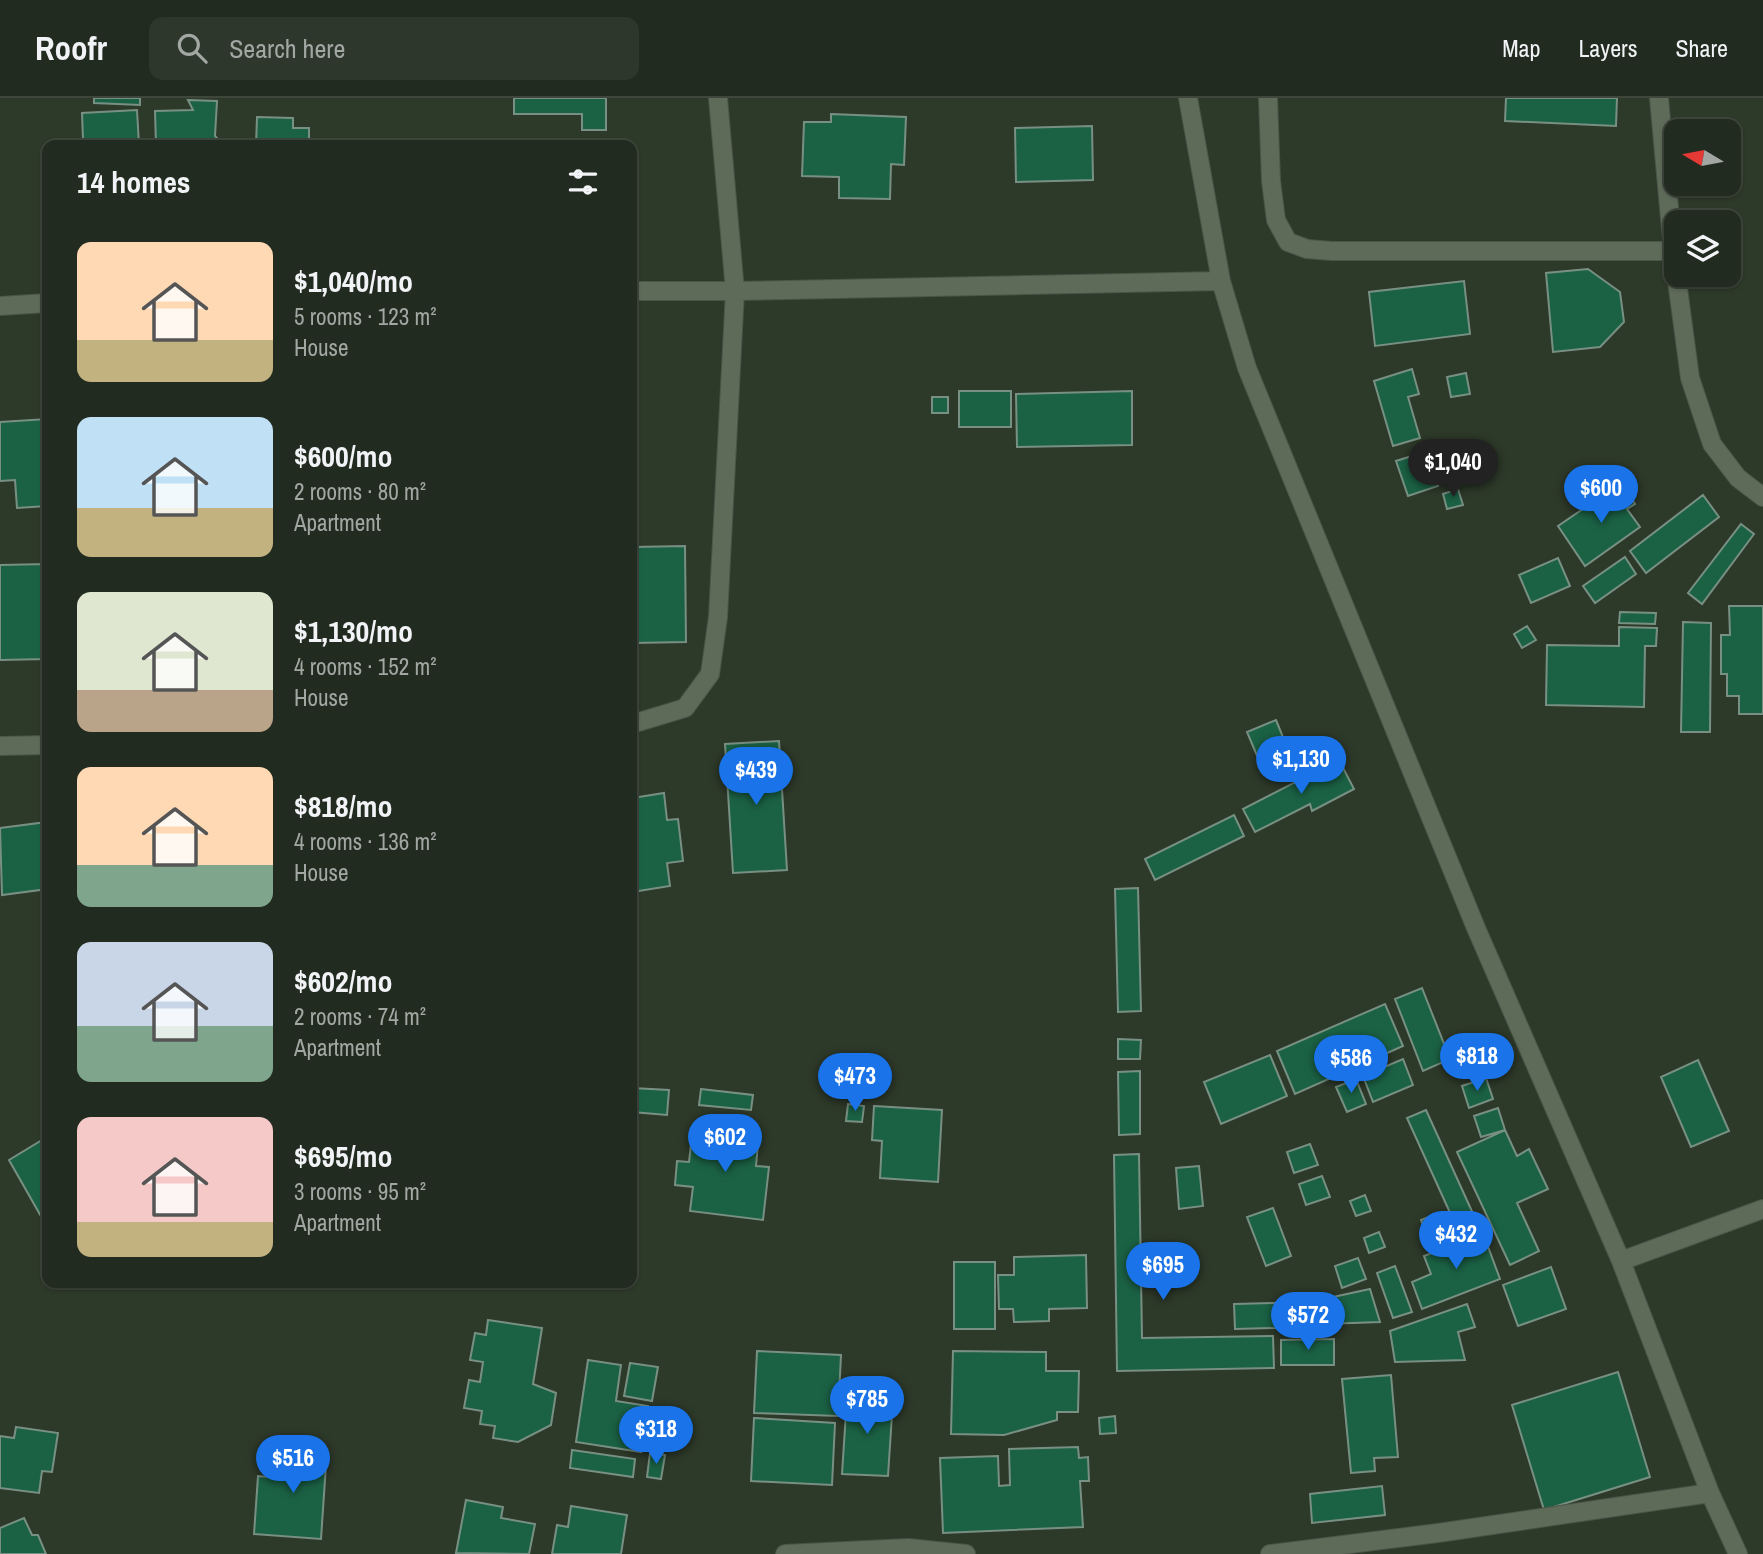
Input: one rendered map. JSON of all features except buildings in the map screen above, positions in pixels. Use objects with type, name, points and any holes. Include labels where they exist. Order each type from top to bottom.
[{"type":"street","points":[[637,722],[685,708],[710,674],[718,617],[735,291],[718,98]]},
{"type":"street","points":[[1188,98],[1221,281],[1247,368],[1476,928],[1621,1261],[1710,1493],[1738,1554]]},
{"type":"street","points":[[1268,98],[1271,181],[1276,220],[1288,242],[1297,246],[1332,251],[1664,251]]},
{"type":"street","points":[[1659,98],[1669,210]]},
{"type":"street","points":[[637,291],[1221,281]]},
{"type":"street","points":[[1678,287],[1690,378],[1712,444],[1738,478],[1763,497]]},
{"type":"street","points":[[0,306],[42,303]]},
{"type":"street","points":[[0,746],[42,744]]},
{"type":"street","points":[[1621,1261],[1763,1209]]},
{"type":"street","points":[[1270,1554],[1438,1533],[1710,1493]]},
{"type":"street","points":[[785,1554],[908,1548],[966,1554]]}]
